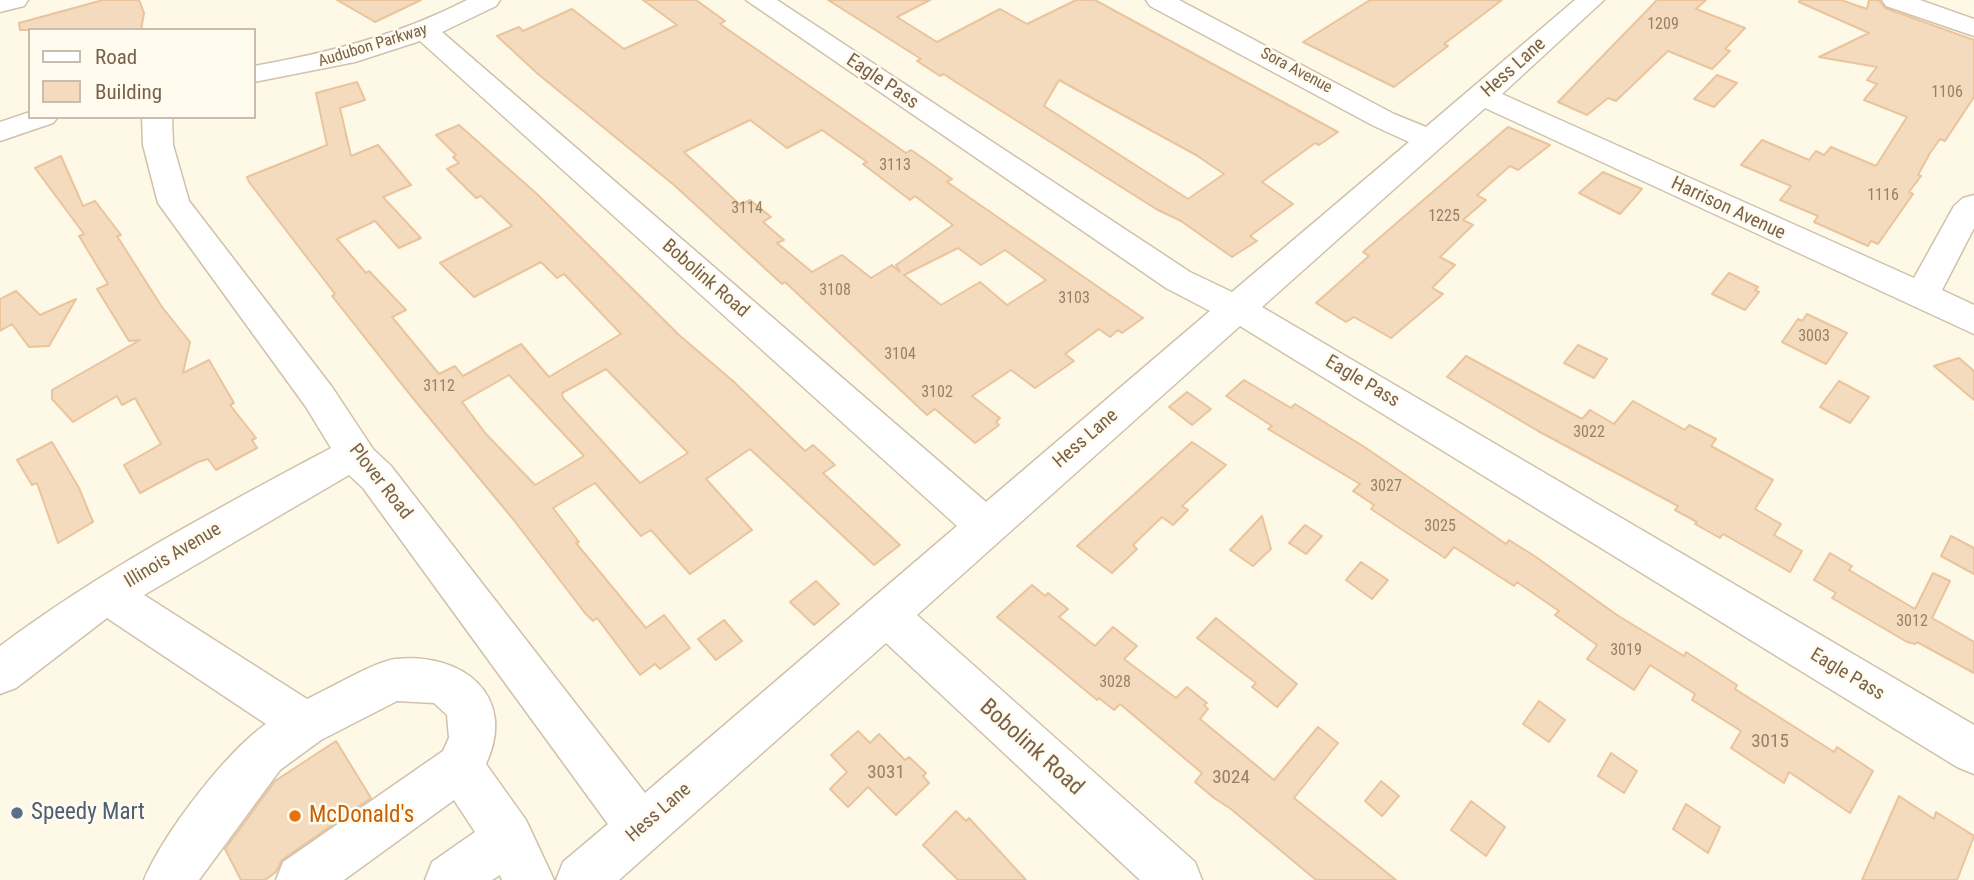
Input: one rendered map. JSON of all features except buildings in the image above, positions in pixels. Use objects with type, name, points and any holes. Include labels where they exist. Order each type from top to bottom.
[{"type":"street","points":[[0,4],[15,0]]},
{"type":"street","name":"Audubon Parkway","points":[[256,75],[338,59],[425,32],[487,0]]},
{"type":"street","name":"Eagle Pass","points":[[759,0],[1178,280],[1262,322],[1974,751]]},
{"type":"street","name":"Sora Avenue","points":[[1159,0],[1384,120],[1433,141]]},
{"type":"street","points":[[1895,0],[1974,28]]},
{"type":"street","name":"Hess Lane","points":[[581,880],[1433,141],[1483,96],[1576,3]]},
{"type":"street","name":"Bobolink Road","points":[[425,32],[986,527]]},
{"type":"street","name":"Harrison Avenue","points":[[1483,96],[1974,321]]},
{"type":"street","points":[[0,132],[37,119]]},
{"type":"street","name":"Plover Road","points":[[158,119],[158,145],[174,203],[319,397],[355,453],[377,477],[642,829]]},
{"type":"street","points":[[1922,295],[1965,214],[1974,205]]},
{"type":"street","name":"Illinois Avenue","points":[[5,660],[108,594],[226,524],[355,453]]},
{"type":"street","points":[[108,594],[305,724]]},
{"type":"street","name":"Bobolink Road","points":[[886,615],[1177,880]]},
{"type":"street","points":[[169,880],[209,822],[263,754],[305,724],[394,680],[444,683],[470,705],[473,740],[460,767],[301,880]]},
{"type":"street","points":[[450,880],[518,859],[460,767]]},
{"type":"place","name":"Speedy Mart","points":[[17,813]]},
{"type":"place","name":"McDonald's","points":[[295,816]]}]
